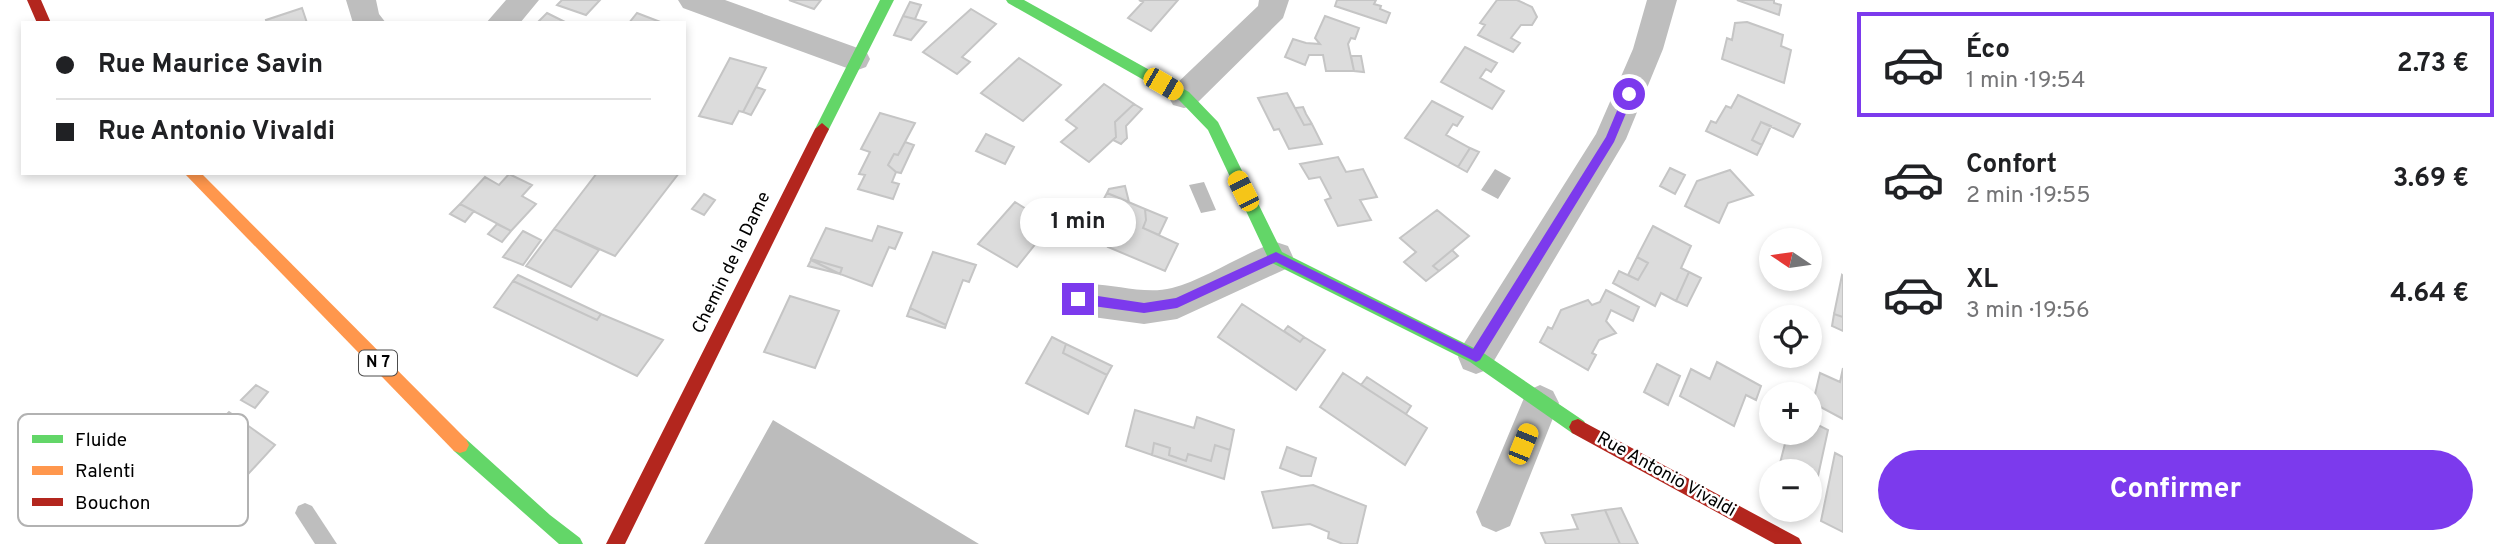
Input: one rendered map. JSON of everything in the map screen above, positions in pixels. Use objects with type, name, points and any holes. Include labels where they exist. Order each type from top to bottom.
[{"type":"street","points":[[34,0],[43,21]]},
{"type":"street","points":[[361,0],[368,21]]},
{"type":"street","points":[[503,21],[524,0]]},
{"type":"street","points":[[693,0],[855,58]]},
{"type":"street","name":"Chemin de la Dame","points":[[615,544],[855,58],[887,0]]},
{"type":"street","points":[[1013,0],[1184,96],[1213,126],[1276,257],[1177,303],[1144,308],[1078,299]]},
{"type":"street","points":[[1184,96],[1272,10],[1274,0]]},
{"type":"street","points":[[1476,356],[1610,139],[1648,49],[1662,0]]},
{"type":"street","name":"N 7","points":[[193,175],[453,439],[544,521],[574,544]]},
{"type":"street","name":"Rue Antonio Vivaldi","points":[[1276,257],[1476,356],[1560,417],[1793,544]]},
{"type":"street","points":[[1496,512],[1540,403]]},
{"type":"lane","points":[[304,513],[327,544]]},
{"type":"shaded area","points":[[1495,169],[1511,178],[1498,199],[1481,190]]},
{"type":"shaded area","points":[[1204,182],[1216,210],[1201,213],[1189,185]]},
{"type":"shaded area","points":[[773,420],[979,544],[704,544]]},
{"type":"building","points":[[562,0],[600,0],[586,15],[557,5]]},
{"type":"building","points":[[789,0],[821,0],[814,9]]},
{"type":"building","points":[[1139,0],[1178,0],[1151,31],[1128,18],[1143,2]]},
{"type":"building","points":[[1337,0],[1376,0],[1374,4],[1390,13],[1386,23],[1335,6]]},
{"type":"building","points":[[1497,0],[1517,0],[1532,7],[1537,17],[1532,25],[1521,25],[1511,38],[1520,43],[1513,52],[1478,35],[1485,25],[1480,23]]},
{"type":"building","points":[[1737,0],[1774,0],[1774,3],[1781,5],[1779,15]]},
{"type":"building","points":[[910,2],[921,5],[915,19],[903,16]]},
{"type":"building","points":[[302,8],[306,21],[266,21]]},
{"type":"building","points":[[971,9],[996,24],[962,57],[970,62],[957,74],[923,52]]},
{"type":"building","points":[[547,13],[563,21],[539,21]]},
{"type":"building","points":[[637,13],[658,21],[631,21]]},
{"type":"building","points":[[903,16],[926,22],[911,40],[894,35]]},
{"type":"building","points":[[1325,16],[1359,28],[1355,39],[1351,38],[1348,44],[1354,71],[1326,71],[1323,55],[1309,55],[1305,65],[1285,57],[1293,39],[1320,44],[1315,38]]},
{"type":"building","points":[[1747,22],[1783,35],[1781,46],[1791,50],[1784,83],[1722,59],[1727,38],[1732,40],[1735,23]]},
{"type":"building","points":[[1465,47],[1497,63],[1491,72],[1486,69],[1480,78],[1504,91],[1492,109],[1441,82]]},
{"type":"building","points":[[1351,56],[1361,56],[1364,72],[1354,71]]},
{"type":"building","points":[[730,58],[766,68],[743,112],[739,111],[732,124],[699,116]]},
{"type":"building","points":[[1019,58],[1061,85],[1023,121],[981,93]]},
{"type":"building","points":[[1104,84],[1134,104],[1115,122],[1116,137],[1089,162],[1061,142],[1077,128],[1066,120]]},
{"type":"building","points":[[756,87],[765,90],[751,115],[743,112]]},
{"type":"building","points":[[1287,93],[1304,125],[1312,124],[1322,144],[1289,149],[1279,129],[1274,130],[1258,98]]},
{"type":"building","points":[[1738,95],[1800,124],[1793,137],[1761,122],[1752,140],[1762,145],[1757,155],[1706,131],[1711,121],[1716,123],[1726,106],[1731,108]]},
{"type":"building","points":[[1432,101],[1463,117],[1457,126],[1453,124],[1446,135],[1470,148],[1458,167],[1405,138]]},
{"type":"building","points":[[1134,104],[1142,109],[1126,126],[1127,138],[1121,144],[1113,140],[1116,137],[1115,122]]},
{"type":"building","points":[[1303,107],[1312,124],[1304,125],[1295,108]]},
{"type":"building","points":[[880,113],[915,123],[898,155],[894,154],[888,165],[896,172],[892,182],[899,184],[893,199],[858,189],[865,175],[859,174],[870,152],[861,149]]},
{"type":"building","points":[[1761,122],[1771,126],[1762,145],[1752,140]]},
{"type":"building","points":[[986,134],[1014,147],[1005,164],[976,151]]},
{"type":"building","points":[[905,142],[914,145],[901,173],[896,172],[888,165]]},
{"type":"building","points":[[1470,148],[1479,152],[1467,172],[1458,167]]},
{"type":"building","points":[[1338,157],[1346,172],[1363,169],[1377,197],[1360,200],[1371,220],[1338,226],[1325,200],[1331,198],[1320,177],[1309,179],[1300,164]]},
{"type":"building","points":[[1670,168],[1685,175],[1675,194],[1660,186]]},
{"type":"building","points":[[1730,170],[1753,195],[1728,203],[1719,223],[1685,206],[1697,181]]},
{"type":"building","points":[[511,175],[532,185],[522,196],[536,204],[511,231],[460,204],[485,177],[499,185]]},
{"type":"building","points":[[595,175],[677,175],[615,256],[554,229]]},
{"type":"building","points":[[1125,186],[1129,202],[1107,193],[1109,189]]},
{"type":"building","points":[[1107,193],[1145,209],[1146,220],[1143,228],[1178,244],[1165,271],[1108,247],[1112,238],[1088,228]]},
{"type":"building","points":[[704,194],[715,200],[704,215],[692,209]]},
{"type":"building","points":[[1015,202],[1042,219],[1027,236],[1037,242],[1017,267],[978,244]]},
{"type":"building","points":[[460,204],[474,211],[465,222],[450,214]]},
{"type":"building","points":[[1145,209],[1167,218],[1159,235],[1143,228],[1146,220]]},
{"type":"building","points":[[1437,210],[1469,236],[1433,266],[1439,271],[1426,281],[1404,262],[1416,252],[1400,238]]},
{"type":"building","points":[[497,224],[511,231],[502,242],[488,234]]},
{"type":"building","points":[[878,226],[902,233],[895,249],[889,247],[872,286],[840,274],[842,268],[811,259],[826,228],[872,241]]},
{"type":"building","points":[[1653,226],[1691,246],[1681,268],[1689,272],[1676,301],[1661,293],[1655,306],[1613,283],[1619,271],[1638,280],[1648,263],[1637,257]]},
{"type":"building","points":[[554,229],[599,250],[571,287],[526,266]]},
{"type":"building","points":[[523,231],[541,240],[523,265],[503,257]]},
{"type":"building","points":[[1452,250],[1458,256],[1439,271],[1433,266]]},
{"type":"building","points":[[933,252],[976,265],[969,282],[963,280],[946,325],[910,308]]},
{"type":"building","points":[[1637,257],[1648,263],[1638,280],[1628,275]]},
{"type":"building","points":[[811,260],[842,268],[840,274]]},
{"type":"building","points":[[811,260],[835,272],[840,274],[808,266]]},
{"type":"building","points":[[1689,272],[1701,278],[1687,306],[1676,301]]},
{"type":"building","points":[[518,275],[601,314],[597,320],[513,281]]},
{"type":"building","points":[[1843,276],[1843,317],[1834,314]]},
{"type":"building","points":[[513,281],[597,320],[601,314],[663,340],[637,376],[494,307]]},
{"type":"building","points":[[1606,290],[1639,307],[1633,321],[1611,310],[1606,321],[1616,333],[1599,340],[1592,353],[1596,355],[1588,370],[1540,342],[1548,327],[1552,329],[1561,310],[1588,300],[1592,305],[1600,302]]},
{"type":"building","points":[[790,296],[839,311],[815,368],[764,352]]},
{"type":"building","points":[[1242,304],[1300,342],[1304,337],[1325,350],[1296,390],[1218,337]]},
{"type":"building","points":[[910,308],[946,325],[945,328],[907,316]]},
{"type":"building","points":[[1834,314],[1843,317],[1843,331],[1832,326]]},
{"type":"building","points":[[1288,326],[1304,337],[1300,342],[1284,331]]},
{"type":"building","points":[[1052,337],[1066,344],[1063,353],[1107,375],[1088,414],[1026,383]]},
{"type":"building","points":[[1066,344],[1112,366],[1107,375],[1063,353]]},
{"type":"building","points":[[1717,362],[1759,385],[1756,400],[1746,395],[1734,426],[1680,396],[1691,369],[1710,379]]},
{"type":"building","points":[[1657,364],[1680,376],[1668,405],[1644,392]]},
{"type":"building","points":[[1843,368],[1843,419],[1822,408],[1822,382],[1818,382],[1820,373],[1840,382]]},
{"type":"building","points":[[1343,373],[1427,428],[1405,465],[1320,407]]},
{"type":"building","points":[[1367,377],[1411,406],[1406,414],[1361,385]]},
{"type":"building","points":[[256,385],[268,392],[255,408],[241,400]]},
{"type":"building","points":[[1135,410],[1194,428],[1197,417],[1234,430],[1230,450],[1215,445],[1211,461],[1188,454],[1186,461],[1169,455],[1170,448],[1154,443],[1152,455],[1126,446]]},
{"type":"building","points":[[248,426],[275,445],[248,474]]},
{"type":"building","points":[[1822,427],[1828,430],[1822,459],[1781,459],[1785,445],[1822,445]]},
{"type":"building","points":[[1154,443],[1170,448],[1169,455],[1186,461],[1188,454],[1211,461],[1215,445],[1230,450],[1224,479],[1152,455]]},
{"type":"building","points":[[1287,447],[1316,458],[1311,476],[1301,476],[1280,468]]},
{"type":"building","points":[[1835,453],[1843,457],[1843,532],[1822,522]]},
{"type":"building","points":[[1313,485],[1366,506],[1357,544],[1343,544],[1328,538],[1329,532],[1310,524],[1273,528],[1262,492]]},
{"type":"building","points":[[1621,508],[1638,544],[1620,544],[1605,510]]},
{"type":"building","points":[[1605,510],[1620,544],[1546,544],[1541,533],[1578,529],[1572,515]]},
{"type":"traffic: fast","points":[[822,129],[887,0]]},
{"type":"traffic: fast","points":[[1013,0],[1184,96],[1213,126],[1276,257],[1476,357],[1578,427]]},
{"type":"traffic: fast","points":[[460,445],[544,521],[574,544]]},
{"type":"traffic: slow","points":[[193,175],[460,445]]},
{"type":"traffic: jam","points":[[34,0],[43,21]]},
{"type":"traffic: jam","points":[[615,544],[822,129]]},
{"type":"traffic: jam","points":[[1578,427],[1793,544]]},
{"type":"route","points":[[1078,299],[1144,308],[1177,303],[1276,257],[1476,356],[1610,139],[1629,94]]}]
